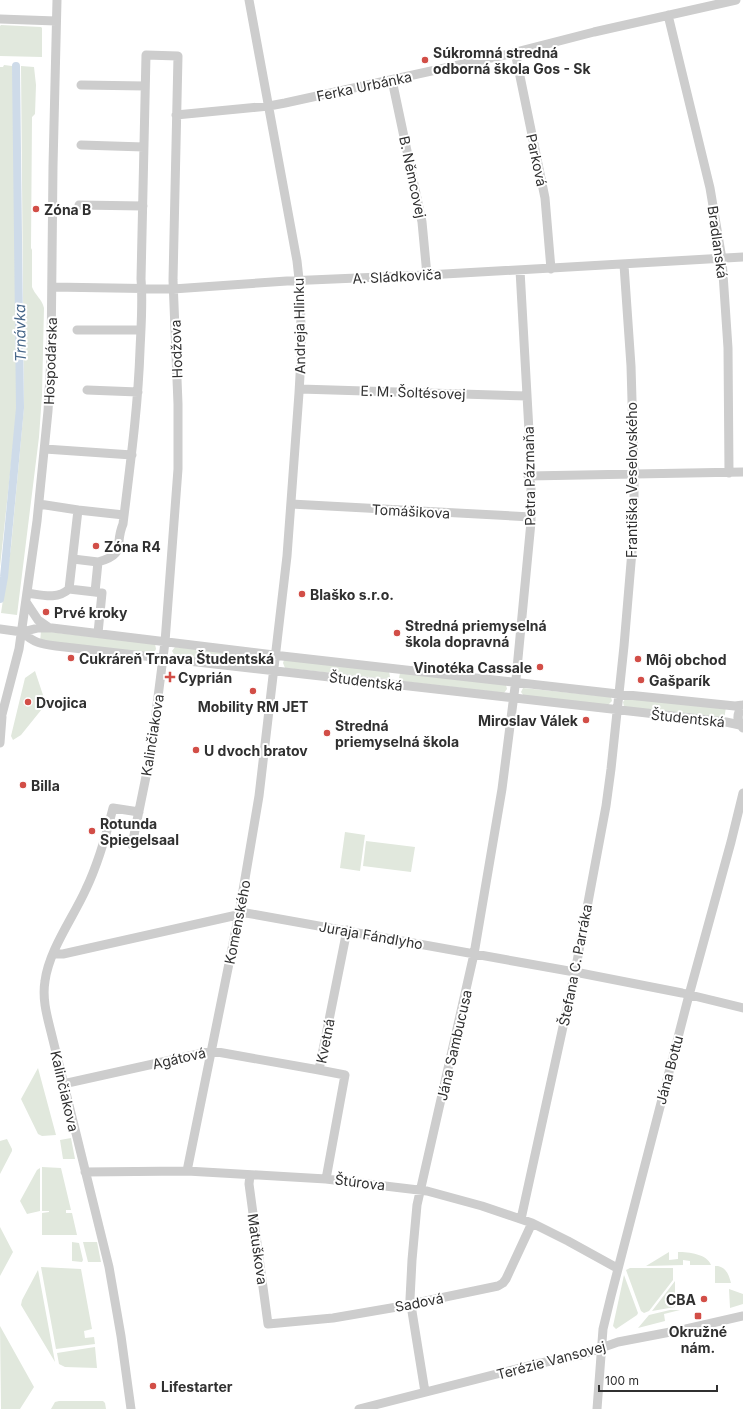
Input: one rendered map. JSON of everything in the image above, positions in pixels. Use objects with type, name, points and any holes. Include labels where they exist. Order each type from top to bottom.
[{"type":"street","name":"Hospodárska","points":[[0,743],[1,720],[22,632],[45,449],[50,382],[57,0]]},
{"type":"street","name":"Andreja Hlinku","points":[[249,0],[294,245],[299,280],[301,358],[300,389],[291,504],[276,655]]},
{"type":"street","name":"Ferka Urbánka","points":[[176,115],[269,106],[392,80],[736,0]]},
{"type":"street","name":"Bradlanská","points":[[668,15],[710,188],[722,259],[728,348],[729,473]]},
{"type":"street","points":[[0,19],[56,21]]},
{"type":"street","name":"Parková","points":[[515,52],[545,198],[551,269]]},
{"type":"street","name":"Hodžova","points":[[145,86],[146,55],[178,56],[173,289],[179,434],[163,658]]},
{"type":"street","name":"B. Němcovej","points":[[392,80],[422,222],[427,275]]},
{"type":"street","points":[[72,558],[98,562],[107,560],[119,549],[120,531],[123,524],[132,455],[138,392],[142,288],[145,86],[81,85]]},
{"type":"street","points":[[81,145],[144,147]]},
{"type":"street","points":[[79,206],[143,206]]},
{"type":"street","name":"A. Sládkoviča","points":[[52,287],[99,289],[173,289],[299,280],[551,269],[743,257]]},
{"type":"street","name":"Františka Veselovského","points":[[616,710],[624,646],[634,527],[631,366],[624,265]]},
{"type":"street","name":"Petra Pázmaňa","points":[[514,697],[531,517],[531,484],[528,476],[531,467],[520,270]]},
{"type":"street","points":[[77,330],[141,330]]},
{"type":"street","name":"E. M. Šoltésovej","points":[[300,389],[527,396]]},
{"type":"street","points":[[88,390],[138,392]]},
{"type":"street","points":[[45,449],[132,455]]},
{"type":"street","points":[[528,476],[743,472]]},
{"type":"street","points":[[39,504],[124,515]]},
{"type":"street","name":"Tomášikova","points":[[291,504],[531,517]]},
{"type":"street","points":[[48,627],[38,620],[27,598],[55,596],[64,594],[69,589],[78,510]]},
{"type":"street","points":[[95,592],[98,562]]},
{"type":"street","points":[[69,589],[102,593],[98,633]]},
{"type":"street","name":"Študentská","points":[[22,632],[48,627],[165,642],[618,694],[735,706],[743,705]]},
{"type":"street","points":[[3,629],[22,632]]},
{"type":"street","name":"Študentská","points":[[22,632],[29,639],[38,644],[514,697],[726,722],[742,727]]},
{"type":"street","name":"Komenského","points":[[187,1170],[240,914],[259,796],[276,655]]},
{"type":"street","name":"Kalinčiakova","points":[[132,845],[151,752],[163,658]]},
{"type":"street","name":"Jána Sambucusa","points":[[425,1392],[411,1304],[412,1260],[417,1205],[474,954],[502,789],[514,697]]},
{"type":"street","points":[[742,727],[738,715],[743,705]]},
{"type":"street","name":"Štefana C. Parráka","points":[[521,1219],[575,972],[606,806],[616,710]]},
{"type":"street","name":"Jána Bottu","points":[[597,1409],[603,1329],[689,995],[732,842],[743,793]]},
{"type":"street","name":"Kalinčiakova","points":[[131,1409],[121,1336],[109,1267],[45,1006],[45,980],[53,954],[86,889],[104,840],[113,808],[139,812]]},
{"type":"street","name":"Juraja Fándlyho","points":[[53,954],[63,954],[246,913],[575,972],[689,995],[743,1008]]},
{"type":"street","name":"Kvetná","points":[[326,1178],[345,1075],[319,1070],[347,930]]},
{"type":"street","name":"Agátová","points":[[63,1084],[212,1051],[319,1070]]},
{"type":"street","name":"Štúrova","points":[[85,1172],[187,1170],[326,1178],[421,1190],[482,1206],[532,1223],[618,1268]]},
{"type":"street","name":"Matuškova","points":[[250,1174],[249,1184],[268,1324]]},
{"type":"street","name":"Sadová","points":[[268,1324],[333,1318],[498,1286],[503,1284],[532,1223]]},
{"type":"street","name":"Terézie Vansovej","points":[[359,1409],[536,1364],[581,1356],[618,1342],[743,1316]]},
{"type":"shaded area","points":[[1,25],[41,27],[42,57],[0,56]]},
{"type":"shaded area","points":[[4,65],[12,66],[13,75],[17,409],[0,567],[0,67],[3,67]]},
{"type":"shaded area","points":[[21,66],[34,67],[36,85],[35,114],[32,117],[32,287],[42,302],[44,308],[42,395],[39,437],[17,615],[1,613],[11,547],[24,407]]},
{"type":"shaded area","points":[[41,631],[155,644],[156,649],[154,653],[40,642]]},
{"type":"shaded area","points":[[175,647],[266,657],[267,662],[264,666],[175,656],[172,651]]},
{"type":"shaded area","points":[[284,660],[389,671],[390,677],[389,679],[285,668],[283,663]]},
{"type":"shaded area","points":[[35,671],[46,704],[21,735],[13,740],[11,736],[25,678]]},
{"type":"shaded area","points":[[400,673],[506,685],[507,689],[504,693],[400,681]]},
{"type":"shaded area","points":[[523,688],[611,697],[612,701],[608,705],[524,696],[521,692]]},
{"type":"shaded area","points":[[626,698],[726,707],[724,720],[624,707],[623,702]]},
{"type":"shaded area","points":[[345,832],[365,835],[360,871],[340,868]]},
{"type":"shaded area","points":[[366,841],[415,847],[411,872],[363,866]]},
{"type":"shaded area","points":[[38,1068],[56,1135],[42,1136],[38,1134],[21,1099]]},
{"type":"shaded area","points":[[71,1138],[75,1159],[63,1159],[60,1140]]},
{"type":"shaded area","points":[[7,1139],[12,1151],[0,1174],[0,1141]]},
{"type":"shaded area","points":[[42,1167],[61,1168],[71,1210],[66,1210],[66,1213],[72,1213],[77,1235],[42,1235],[42,1213],[49,1211],[42,1211]]},
{"type":"shaded area","points":[[40,1168],[40,1211],[27,1214],[20,1201],[37,1170]]},
{"type":"shaded area","points":[[0,1227],[13,1252],[0,1276]]},
{"type":"shaded area","points":[[72,1242],[79,1243],[83,1260],[82,1262],[72,1261]]},
{"type":"shaded area","points":[[83,1242],[97,1242],[101,1262],[88,1262]]},
{"type":"shaded area","points":[[669,1252],[669,1260],[678,1259],[678,1252],[687,1252],[706,1258],[711,1265],[690,1265],[690,1261],[683,1260],[683,1265],[646,1266]]},
{"type":"shaded area","points":[[715,1266],[726,1270],[731,1283],[715,1283]]},
{"type":"shaded area","points":[[41,1267],[81,1269],[92,1329],[84,1331],[85,1338],[94,1337],[95,1344],[56,1349]]},
{"type":"shaded area","points":[[630,1268],[673,1268],[673,1280],[649,1311],[644,1313],[641,1311],[626,1270]]},
{"type":"shaded area","points":[[38,1270],[55,1362],[21,1305],[22,1300]]},
{"type":"shaded area","points":[[624,1275],[638,1313],[616,1329],[613,1326]]},
{"type":"shaded area","points":[[675,1281],[675,1307],[652,1311]]},
{"type":"shaded area","points":[[729,1289],[743,1294],[743,1304],[730,1308]]},
{"type":"shaded area","points":[[670,1310],[680,1310],[664,1314],[665,1321],[638,1328],[649,1315]]},
{"type":"shaded area","points":[[0,1326],[34,1387],[20,1409],[1,1409]]},
{"type":"shaded area","points":[[95,1347],[97,1368],[65,1367],[59,1364],[57,1353]]},
{"type":"shaded area","points":[[103,1401],[106,1409],[51,1409],[55,1402]]},
{"type":"waterway","name":"Trnávka","points":[[0,599],[4,577],[20,408],[16,66]]},
{"type":"place","name":"Súkromná stredná odborná škola Gos - Sk","points":[[425,60]]},
{"type":"place","name":"Zóna B","points":[[36,209]]},
{"type":"place","name":"Zóna R4","points":[[96,546]]},
{"type":"place","name":"Blaško s.r.o.","points":[[302,594]]},
{"type":"place","name":"Prvé kroky","points":[[46,612]]},
{"type":"place","name":"Stredná priemyselná škola dopravná","points":[[397,633]]},
{"type":"place","name":"Cukráreň Trnava Študentská","points":[[71,658]]},
{"type":"place","name":"Môj obchod","points":[[638,659]]},
{"type":"place","name":"Vinotéka Cassale","points":[[540,667]]},
{"type":"place","name":"Cyprián","points":[[170,677]]},
{"type":"place","name":"Gašparík","points":[[641,680]]},
{"type":"place","name":"Mobility RM JET","points":[[253,691]]},
{"type":"place","name":"Dvojica","points":[[28,702]]},
{"type":"place","name":"Miroslav Válek","points":[[586,720]]},
{"type":"place","name":"Stredná priemyselná škola","points":[[327,733]]},
{"type":"place","name":"U dvoch bratov","points":[[196,750]]},
{"type":"place","name":"Billa","points":[[23,785]]},
{"type":"place","name":"Rotunda Spiegelsaal","points":[[92,831]]},
{"type":"place","name":"CBA","points":[[704,1299]]},
{"type":"place","name":"Okružné nám.","points":[[698,1316]]},
{"type":"place","name":"Lifestarter","points":[[153,1386]]}]
